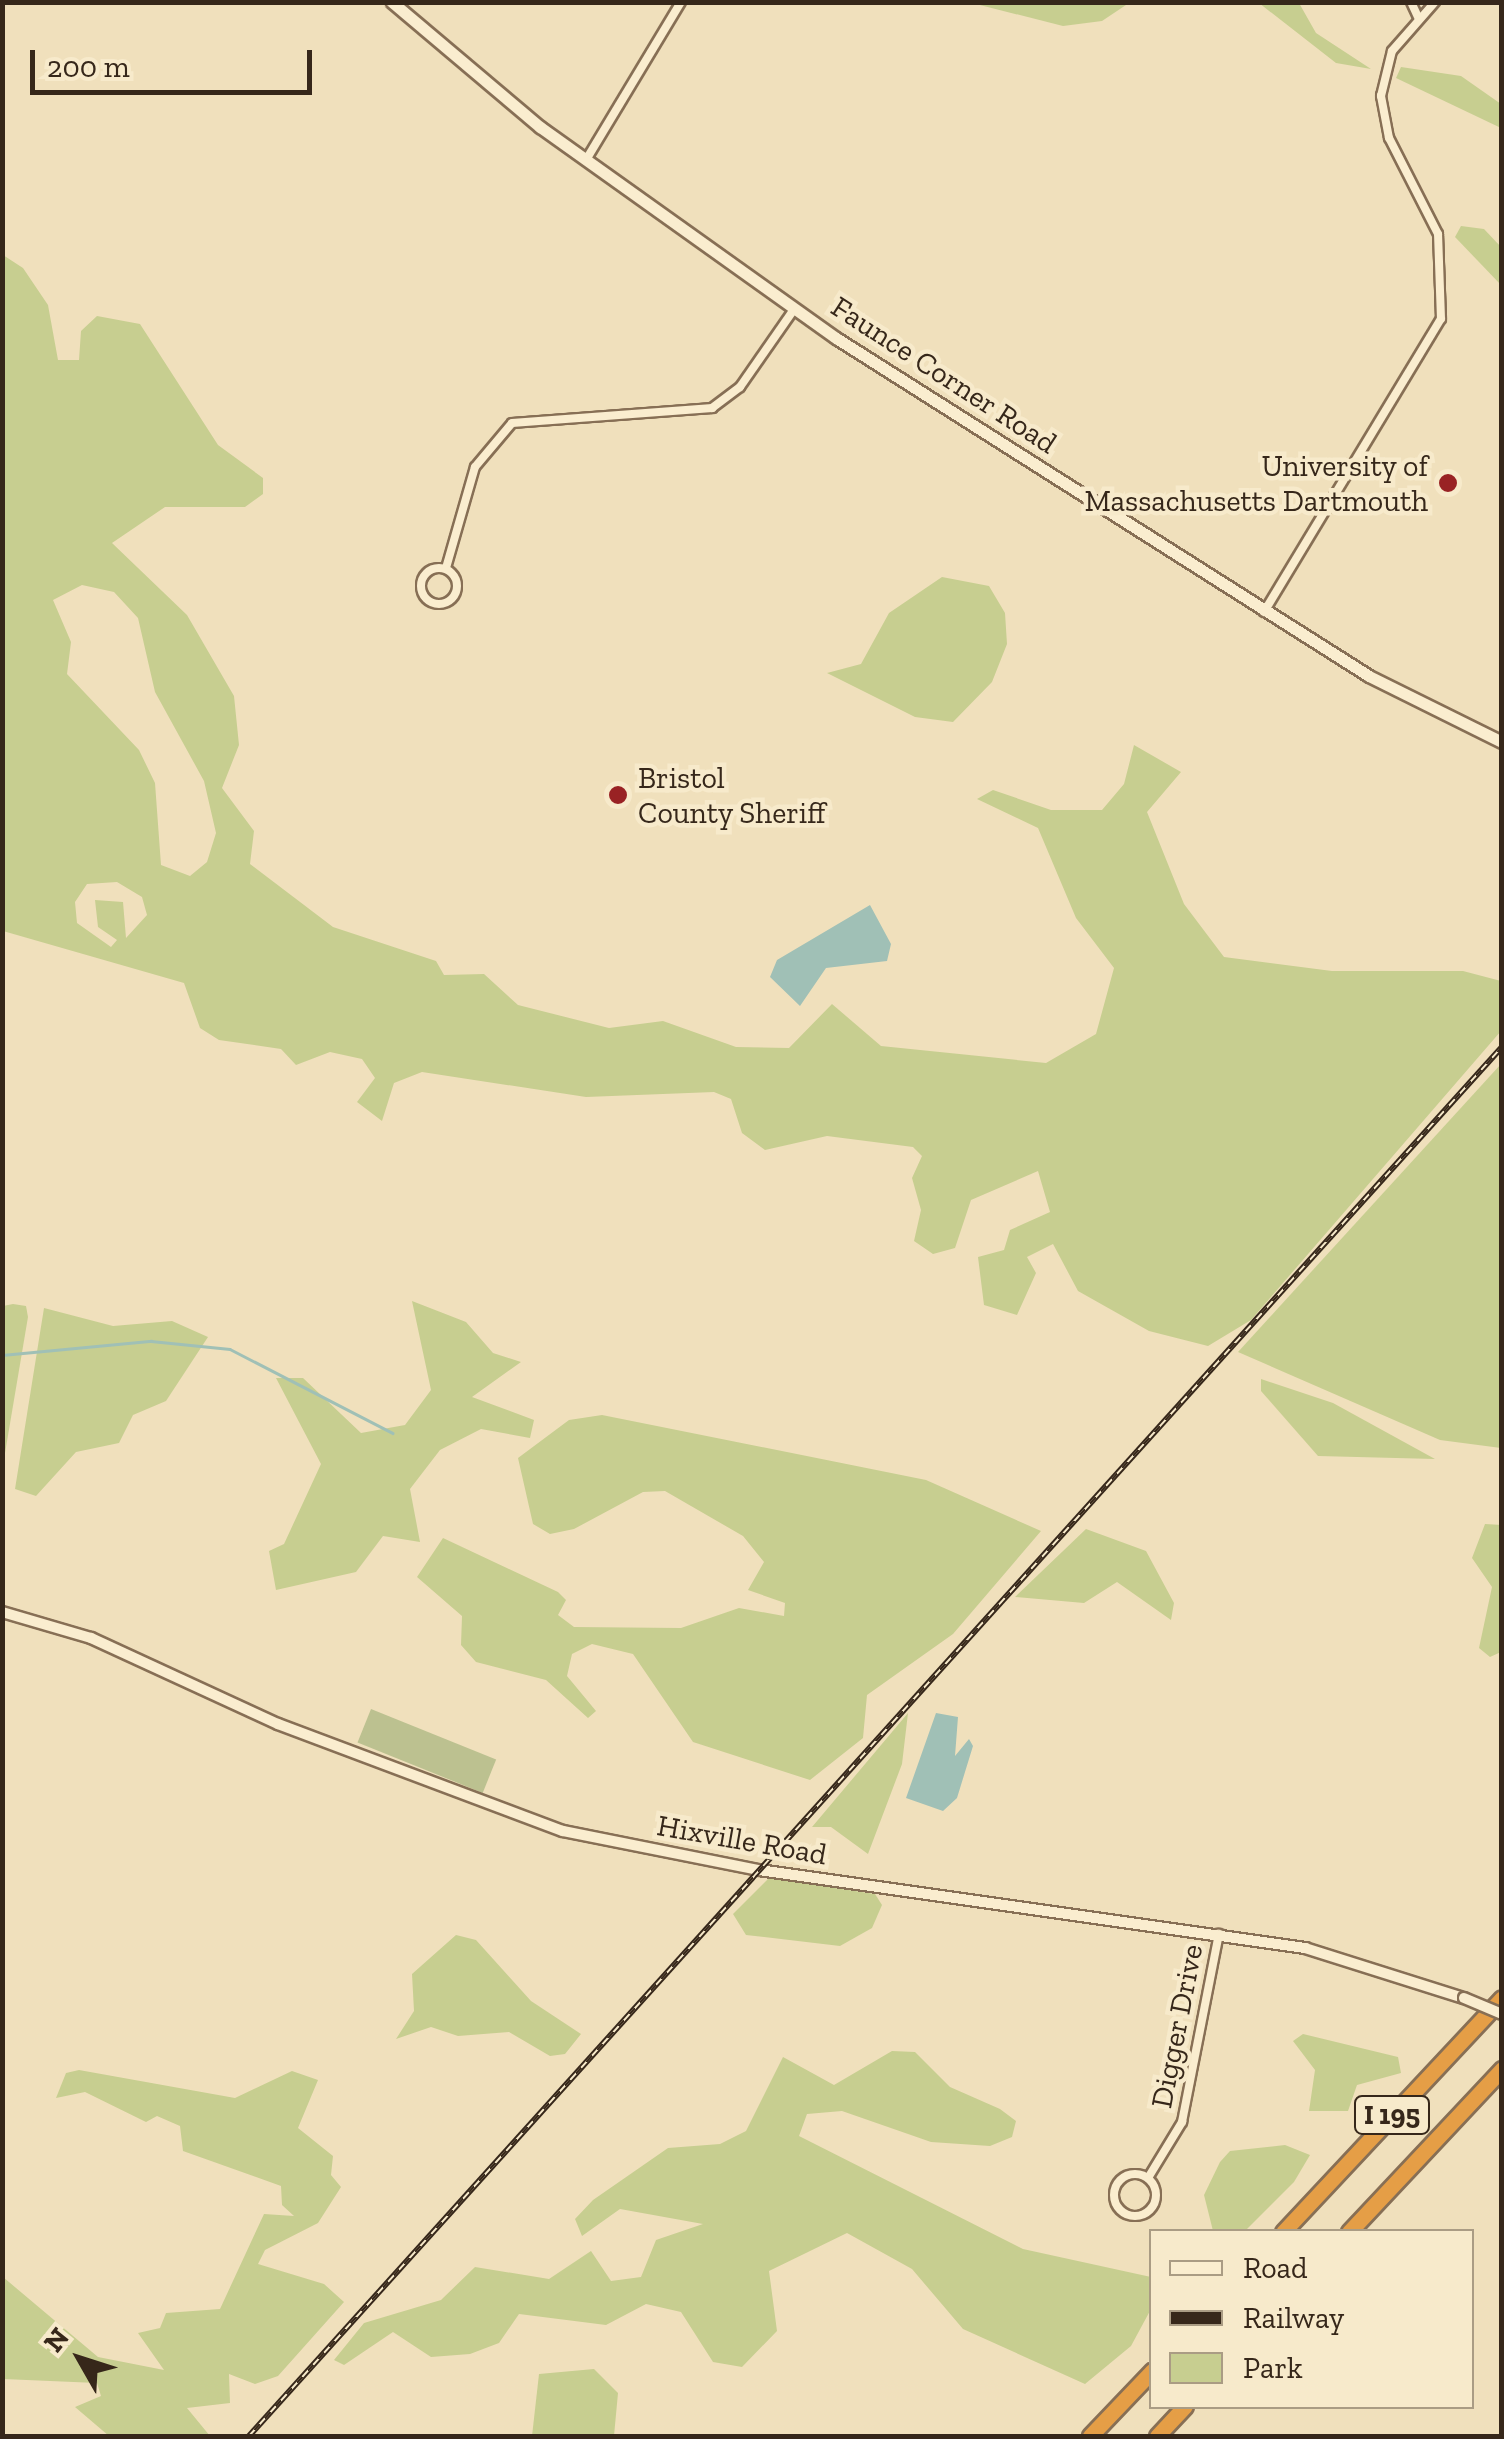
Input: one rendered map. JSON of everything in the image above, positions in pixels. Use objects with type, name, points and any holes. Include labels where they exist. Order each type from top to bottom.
[{"type":"highway","name":"I 195","points":[[1286,2229],[1502,1998]]},
{"type":"highway","name":"I 195","points":[[1352,2229],[1502,2069]]},
{"type":"highway","points":[[1090,2436],[1149,2375]]},
{"type":"highway","points":[[1157,2436],[1182,2409]]},
{"type":"main road","name":"Faunce Corner Road","points":[[392,2],[586,160],[795,308],[1264,612],[1502,742]]},
{"type":"street","points":[[586,160],[681,2]]},
{"type":"street","points":[[1411,2],[1418,17]]},
{"type":"street","points":[[1264,612],[1440,318],[1438,234],[1389,138],[1380,96],[1386,63],[1418,17],[1435,2]]},
{"type":"street","points":[[446,568],[422,581],[430,602],[456,594],[446,568],[475,466],[496,435],[532,416],[712,408],[740,386],[795,308]]},
{"type":"street","name":"Hixville Road","points":[[2,1612],[90,1638],[278,1724],[564,1831],[792,1875],[1219,1934],[1349,1957],[1502,2014]]},
{"type":"street","name":"Digger Drive","points":[[1148,2178],[1118,2182],[1122,2212],[1152,2207],[1148,2178],[1182,2122],[1219,1934]]},
{"type":"green space","points":[[1129,2],[1102,21],[1063,26],[972,3]]},
{"type":"green space","points":[[1259,3],[1299,3],[1316,33],[1371,69],[1336,63]]},
{"type":"green space","points":[[1401,67],[1461,76],[1501,104],[1501,128],[1396,78]]},
{"type":"green space","points":[[1461,226],[1484,229],[1501,247],[1501,285],[1455,237]]},
{"type":"green space","points":[[3,255],[23,268],[48,305],[58,360],[79,360],[81,331],[97,316],[140,324],[218,445],[263,478],[263,494],[245,507],[165,507],[112,543],[187,615],[234,696],[239,745],[222,788],[254,831],[250,864],[333,927],[436,961],[444,975],[484,974],[518,1005],[609,1028],[663,1021],[736,1047],[789,1048],[832,1004],[881,1046],[1046,1063],[1096,1034],[1114,968],[1076,918],[1038,828],[977,799],[993,790],[1051,810],[1102,810],[1124,784],[1134,745],[1181,772],[1147,812],[1184,904],[1224,957],[1332,971],[1463,971],[1501,981],[1501,1031],[1251,1320],[1208,1346],[1149,1331],[1078,1291],[1053,1244],[1027,1257],[1036,1273],[1017,1315],[984,1305],[978,1257],[1004,1250],[1010,1230],[1050,1212],[1038,1171],[971,1200],[955,1248],[933,1254],[914,1241],[921,1210],[912,1178],[922,1156],[913,1147],[827,1136],[765,1150],[742,1133],[731,1099],[714,1092],[586,1097],[422,1072],[394,1083],[382,1121],[357,1102],[375,1078],[362,1059],[330,1052],[296,1065],[281,1049],[219,1040],[200,1028],[184,983],[3,931]],"holes":[[[82,585],[114,592],[138,618],[155,692],[204,781],[216,833],[207,862],[190,876],[161,865],[155,783],[139,750],[67,674],[71,642],[53,600]],[[117,882],[142,897],[147,915],[126,938],[123,902],[95,900],[98,927],[117,940],[111,947],[77,923],[75,902],[87,884]]]},
{"type":"green space","points":[[942,577],[989,586],[1005,613],[1007,644],[992,682],[953,722],[915,717],[827,673],[861,664],[889,613]]},
{"type":"green space","points":[[1501,1064],[1501,1448],[1440,1440],[1238,1352]]},
{"type":"green space","points":[[412,1301],[466,1322],[493,1353],[521,1362],[472,1397],[534,1420],[530,1438],[481,1429],[440,1450],[410,1489],[420,1542],[383,1536],[356,1572],[276,1590],[269,1551],[284,1544],[321,1464],[276,1378],[303,1378],[361,1433],[405,1425],[431,1390]]},
{"type":"green space","points":[[3,1306],[26,1306],[28,1317],[3,1465]]},
{"type":"green space","points":[[44,1308],[113,1326],[172,1321],[208,1337],[166,1401],[133,1415],[119,1443],[76,1452],[36,1496],[15,1489]]},
{"type":"green space","points":[[1261,1379],[1333,1403],[1435,1459],[1318,1456],[1261,1391]]},
{"type":"green space","points":[[602,1415],[926,1480],[1041,1531],[953,1634],[867,1695],[863,1738],[810,1780],[693,1742],[633,1654],[592,1644],[572,1654],[567,1676],[596,1711],[588,1718],[546,1680],[476,1662],[461,1645],[462,1616],[417,1577],[443,1538],[558,1592],[566,1600],[558,1615],[574,1627],[681,1628],[739,1608],[784,1616],[785,1603],[748,1590],[764,1562],[743,1536],[665,1491],[643,1492],[574,1529],[550,1534],[533,1524],[518,1458],[569,1420]]},
{"type":"green space","points":[[1485,1524],[1502,1525],[1501,1652],[1490,1657],[1479,1648],[1492,1587],[1472,1558]]},
{"type":"green space","points":[[1086,1529],[1146,1551],[1174,1603],[1171,1620],[1117,1582],[1084,1603],[1015,1597]]},
{"type":"green space","points":[[371,1709],[496,1760],[483,1793],[358,1742]]},
{"type":"green space","points":[[908,1713],[902,1764],[868,1854],[831,1827],[812,1827]]},
{"type":"green space","points":[[769,1878],[875,1894],[882,1905],[872,1928],[840,1946],[746,1935],[733,1914]]},
{"type":"green space","points":[[456,1935],[476,1940],[531,2001],[581,2034],[565,2054],[550,2056],[509,2032],[458,2036],[431,2027],[396,2039],[414,2011],[412,1974]]},
{"type":"green space","points":[[1303,2034],[1398,2057],[1401,2073],[1357,2085],[1348,2111],[1309,2111],[1315,2070],[1293,2041]]},
{"type":"green space","points":[[892,2051],[915,2052],[950,2087],[1000,2109],[1016,2121],[1012,2137],[990,2146],[931,2142],[842,2111],[807,2114],[799,2136],[1023,2249],[1149,2277],[1149,2313],[1131,2346],[1085,2384],[963,2329],[912,2269],[847,2233],[769,2271],[777,2331],[742,2367],[713,2362],[681,2312],[646,2304],[606,2325],[519,2314],[499,2343],[470,2354],[431,2357],[393,2332],[344,2365],[334,2360],[364,2323],[441,2300],[475,2267],[549,2279],[591,2251],[611,2281],[641,2277],[656,2240],[703,2224],[620,2209],[582,2236],[575,2219],[593,2200],[668,2148],[720,2144],[746,2131],[783,2057],[834,2085]]},
{"type":"green space","points":[[79,2070],[235,2098],[292,2071],[318,2080],[298,2128],[333,2156],[331,2175],[341,2187],[318,2223],[265,2250],[258,2264],[324,2284],[344,2302],[278,2376],[255,2384],[229,2374],[230,2403],[187,2408],[210,2436],[109,2436],[75,2407],[101,2396],[97,2383],[3,2379],[3,2277],[98,2357],[164,2370],[138,2333],[160,2328],[166,2313],[220,2309],[264,2214],[294,2216],[282,2205],[281,2186],[183,2151],[180,2126],[157,2116],[146,2122],[85,2092],[56,2098],[66,2073]]},
{"type":"green space","points":[[1285,2145],[1310,2155],[1294,2182],[1247,2229],[1212,2229],[1204,2195],[1220,2162],[1230,2151]]},
{"type":"green space","points":[[594,2369],[618,2393],[614,2436],[532,2436],[539,2374]]},
{"type":"water","points":[[870,905],[891,944],[887,961],[826,968],[800,1006],[770,977],[777,960]]},
{"type":"water","points":[[936,1713],[958,1717],[955,1756],[969,1739],[973,1746],[957,1798],[943,1811],[906,1798]]},
{"type":"waterway","points":[[2,1355],[151,1341],[230,1349],[393,1433]]},
{"type":"railway","points":[[249,2436],[1502,1047]]},
{"type":"place","name":"University of Massachusetts Dartmouth","points":[[1448,483]]},
{"type":"place","name":"Bristol County Sheriff","points":[[618,795]]}]
